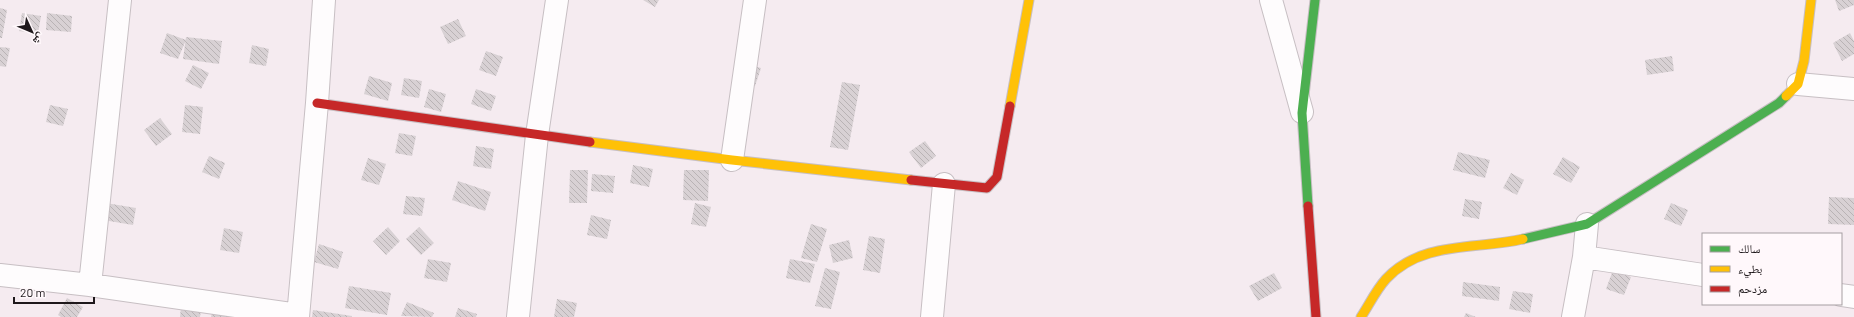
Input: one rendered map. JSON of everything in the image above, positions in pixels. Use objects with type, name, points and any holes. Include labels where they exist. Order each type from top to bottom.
[{"type":"street","points":[[90,285],[120,0]]},
{"type":"street","points":[[0,274],[90,285],[298,316],[318,103],[324,0]]},
{"type":"street","points":[[518,317],[537,135],[557,0]]},
{"type":"street","points":[[732,160],[755,0]]},
{"type":"street","points":[[318,103],[537,135],[732,160],[988,188],[997,177],[1029,0],[1026,0]]},
{"type":"street","points":[[1271,0],[1302,113]]},
{"type":"street","points":[[1315,0],[1302,113],[1316,317]]},
{"type":"street","points":[[1361,317],[1386,279],[1406,262],[1443,248],[1505,243],[1587,224],[1779,103],[1798,84],[1804,62],[1811,0]]},
{"type":"street","points":[[1798,84],[1854,89]]},
{"type":"street","points":[[932,317],[944,184]]},
{"type":"street","points":[[1573,317],[1584,257],[1587,224]]},
{"type":"street","points":[[1584,257],[1702,275]]},
{"type":"street","points":[[1842,295],[1854,297]]},
{"type":"building","points":[[643,0],[659,0],[655,7]]},
{"type":"building","points":[[1835,0],[1854,0],[1854,5],[1839,11]]},
{"type":"building","points":[[0,8],[7,10],[2,38],[0,38]]},
{"type":"building","points":[[22,13],[41,16],[38,34],[19,31]]},
{"type":"building","points":[[47,13],[72,16],[71,32],[46,30]]},
{"type":"building","points":[[458,19],[466,36],[448,44],[440,27]]},
{"type":"building","points":[[167,33],[186,40],[178,59],[160,53]]},
{"type":"building","points":[[1850,33],[1854,41],[1854,54],[1842,61],[1833,43]]},
{"type":"building","points":[[186,37],[222,41],[219,64],[183,59]]},
{"type":"building","points":[[252,45],[269,49],[266,66],[249,63]]},
{"type":"building","points":[[0,47],[10,48],[6,67],[0,66]]},
{"type":"building","points":[[486,51],[503,57],[496,76],[479,70]]},
{"type":"building","points":[[1672,56],[1674,71],[1647,75],[1645,60]]},
{"type":"building","points":[[743,63],[761,68],[755,86],[738,80]]},
{"type":"building","points":[[193,65],[209,73],[201,89],[185,81]]},
{"type":"building","points":[[369,76],[392,83],[388,101],[364,94]]},
{"type":"building","points":[[404,78],[422,81],[419,98],[401,95]]},
{"type":"building","points":[[842,82],[860,85],[848,150],[830,147]]},
{"type":"building","points":[[429,89],[446,94],[441,112],[424,107]]},
{"type":"building","points":[[476,89],[496,96],[491,111],[471,104]]},
{"type":"building","points":[[50,105],[68,109],[63,126],[46,122]]},
{"type":"building","points":[[185,105],[203,107],[200,134],[182,132]]},
{"type":"building","points":[[160,118],[172,134],[156,146],[144,130]]},
{"type":"building","points":[[399,133],[416,136],[412,156],[395,153]]},
{"type":"building","points":[[925,141],[936,156],[921,168],[909,152]]},
{"type":"building","points":[[476,146],[494,149],[491,169],[473,166]]},
{"type":"building","points":[[1458,152],[1490,160],[1485,178],[1453,170]]},
{"type":"building","points":[[209,156],[225,163],[219,179],[202,172]]},
{"type":"building","points":[[1563,157],[1580,167],[1571,183],[1553,174]]},
{"type":"building","points":[[368,158],[386,164],[379,185],[361,180]]},
{"type":"building","points":[[633,165],[653,169],[649,187],[630,183]]},
{"type":"building","points":[[570,170],[588,170],[587,203],[569,203]]},
{"type":"building","points":[[684,170],[709,170],[708,201],[683,200]]},
{"type":"building","points":[[1511,173],[1524,180],[1517,195],[1503,188]]},
{"type":"building","points":[[592,174],[615,176],[613,193],[591,191]]},
{"type":"building","points":[[458,181],[491,192],[485,211],[452,200]]},
{"type":"building","points":[[406,196],[425,198],[422,216],[403,214]]},
{"type":"building","points":[[1829,197],[1854,198],[1854,225],[1828,224]]},
{"type":"building","points":[[1465,199],[1482,202],[1479,219],[1462,216]]},
{"type":"building","points":[[94,201],[136,208],[133,225],[91,218]]},
{"type":"building","points":[[695,203],[711,207],[706,227],[691,224]]},
{"type":"building","points":[[1671,203],[1688,210],[1681,226],[1664,219]]},
{"type":"building","points":[[591,215],[611,220],[607,239],[587,235]]},
{"type":"building","points":[[811,224],[827,229],[817,262],[801,258]]},
{"type":"building","points":[[388,227],[400,241],[386,255],[373,241]]},
{"type":"building","points":[[419,227],[434,243],[421,255],[406,239]]},
{"type":"building","points":[[224,228],[243,232],[239,253],[220,250]]},
{"type":"building","points":[[869,236],[885,239],[880,273],[863,270]]},
{"type":"building","points":[[849,240],[853,258],[833,263],[829,245]]},
{"type":"building","points":[[319,244],[343,252],[338,269],[314,262]]},
{"type":"building","points":[[428,259],[451,263],[447,282],[424,278]]},
{"type":"building","points":[[790,259],[815,264],[810,283],[786,278]]},
{"type":"building","points":[[825,268],[840,272],[831,309],[815,306]]},
{"type":"building","points":[[1613,270],[1631,277],[1624,295],[1606,289]]},
{"type":"building","points":[[1274,273],[1282,288],[1258,301],[1249,286]]},
{"type":"building","points":[[1463,282],[1500,287],[1499,301],[1462,296]]},
{"type":"building","points":[[349,286],[391,293],[387,315],[345,308]]},
{"type":"building","points":[[1513,291],[1533,294],[1530,313],[1509,309]]},
{"type":"building","points":[[67,298],[83,307],[77,317],[61,317],[58,315]]},
{"type":"building","points":[[557,299],[577,303],[574,317],[554,317]]},
{"type":"building","points":[[407,302],[434,313],[432,317],[401,316]]},
{"type":"building","points":[[181,307],[201,310],[200,317],[180,317]]},
{"type":"building","points":[[458,308],[477,314],[476,317],[455,317]]},
{"type":"building","points":[[313,310],[352,316],[352,317],[312,317]]},
{"type":"building","points":[[212,312],[229,316],[229,317],[211,317]]},
{"type":"building","points":[[1466,313],[1476,317],[1464,317]]},
{"type":"traffic: fast","points":[[1308,206],[1302,113],[1315,0]]},
{"type":"traffic: fast","points":[[1523,239],[1587,224],[1779,103],[1786,96]]},
{"type":"traffic: slow","points":[[1010,106],[1029,0]]},
{"type":"traffic: slow","points":[[1786,96],[1798,84],[1804,61],[1811,0]]},
{"type":"traffic: slow","points":[[590,142],[911,180]]},
{"type":"traffic: slow","points":[[1361,317],[1382,283],[1400,267],[1416,258],[1451,248],[1523,239]]},
{"type":"traffic: jam","points":[[317,103],[590,142]]},
{"type":"traffic: jam","points":[[911,180],[987,188],[997,177],[1010,106]]},
{"type":"traffic: jam","points":[[1308,206],[1316,317]]}]
